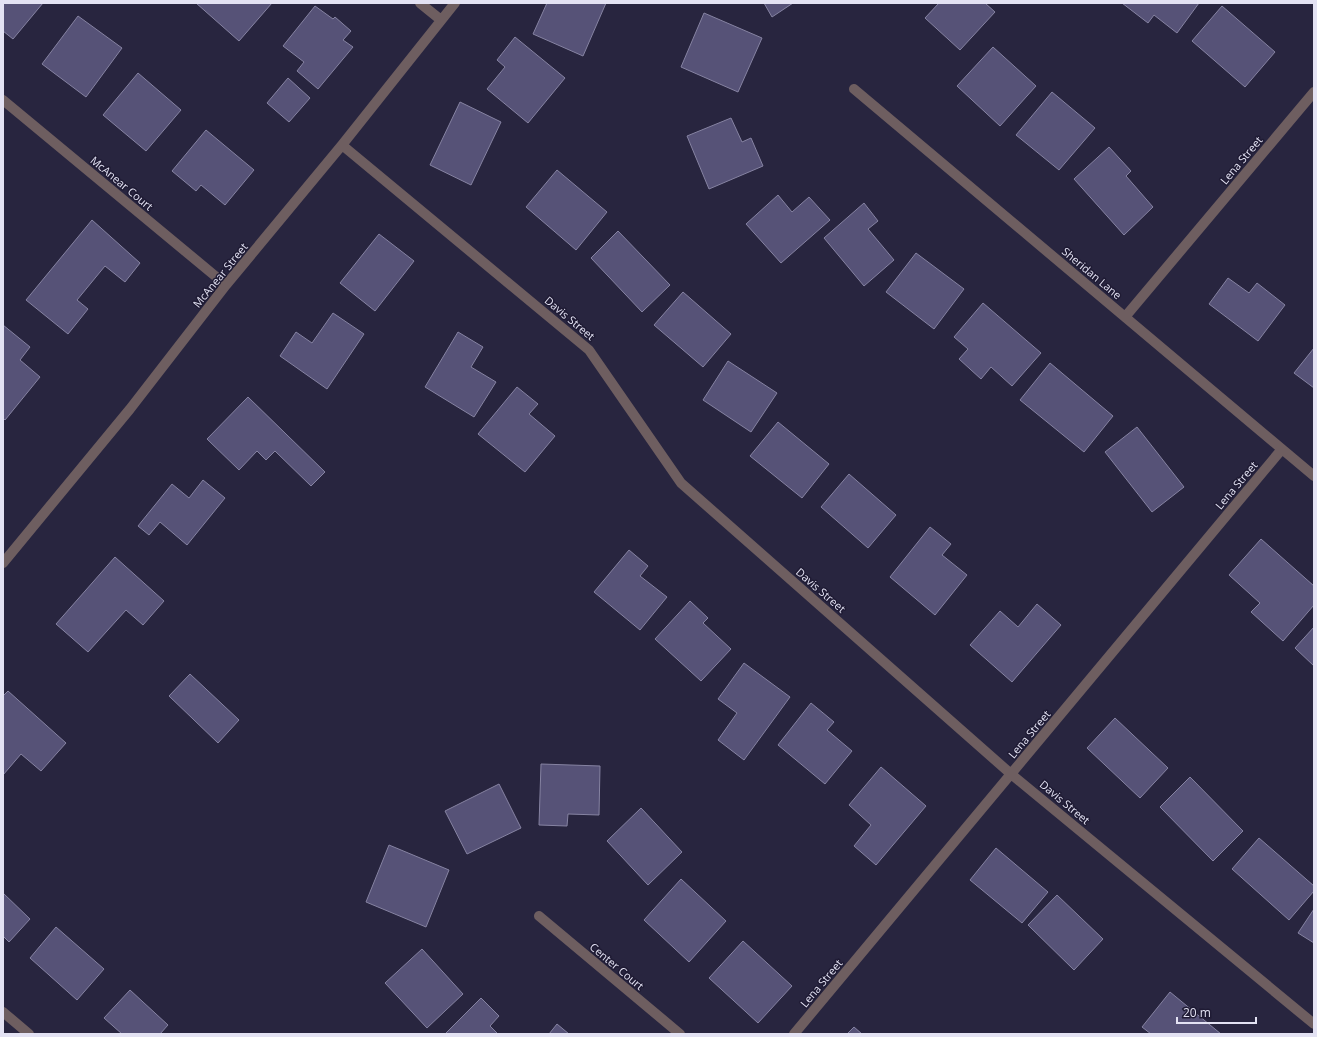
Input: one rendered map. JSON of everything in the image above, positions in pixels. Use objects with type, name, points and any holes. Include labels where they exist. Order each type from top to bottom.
[{"type":"street","points":[[420,3],[441,20]]},
{"type":"street","name":"McAnear Street","points":[[3,563],[125,415],[226,285],[342,145],[455,3]]},
{"type":"street","name":"Sheridan Lane","points":[[854,89],[1314,476]]},
{"type":"street","name":"Lena Street","points":[[1125,317],[1314,92]]},
{"type":"street","name":"McAnear Court","points":[[3,100],[226,285]]},
{"type":"street","name":"Davis Street","points":[[342,145],[589,350],[681,483],[1012,774],[1314,1024]]},
{"type":"street","name":"Lena Street","points":[[794,1034],[1282,449]]},
{"type":"street","name":"Center Court","points":[[539,916],[680,1034]]},
{"type":"street","points":[[3,1012],[29,1034]]},
{"type":"building","points":[[3,3],[43,3],[13,39],[3,31]]},
{"type":"building","points":[[196,3],[272,3],[239,41]]},
{"type":"building","points":[[547,3],[606,3],[583,56],[533,34]]},
{"type":"building","points":[[764,3],[793,3],[772,17]]},
{"type":"building","points":[[939,3],[985,3],[995,12],[960,50],[925,18]]},
{"type":"building","points":[[1122,3],[1199,3],[1177,33],[1154,15],[1148,23]]},
{"type":"building","points":[[315,6],[333,19],[335,17],[351,31],[343,40],[353,47],[318,89],[297,71],[304,62],[283,46]]},
{"type":"building","points":[[1222,6],[1275,52],[1245,87],[1192,41]]},
{"type":"building","points":[[704,13],[762,38],[738,92],[681,67]]},
{"type":"building","points":[[78,16],[122,48],[86,97],[42,64]]},
{"type":"building","points":[[515,37],[565,78],[528,123],[487,89],[505,67],[497,60]]},
{"type":"building","points":[[993,47],[1036,86],[1000,126],[957,86]]},
{"type":"building","points":[[138,73],[181,110],[146,151],[103,115]]},
{"type":"building","points":[[288,78],[310,98],[289,122],[267,103]]},
{"type":"building","points":[[1052,92],[1095,128],[1059,170],[1016,135]]},
{"type":"building","points":[[460,102],[501,122],[471,185],[430,165]]},
{"type":"building","points":[[731,118],[742,142],[751,138],[763,166],[709,189],[687,136]]},
{"type":"building","points":[[206,130],[254,170],[225,205],[201,185],[196,191],[172,171]]},
{"type":"building","points":[[1109,147],[1131,171],[1126,176],[1153,207],[1124,235],[1074,179]]},
{"type":"building","points":[[557,170],[607,212],[576,250],[526,207]]},
{"type":"building","points":[[778,195],[792,212],[809,197],[830,220],[781,263],[746,224]]},
{"type":"building","points":[[864,203],[878,221],[868,229],[894,260],[864,286],[824,238]]},
{"type":"building","points":[[92,220],[140,263],[125,282],[105,266],[77,300],[88,309],[68,334],[26,300]]},
{"type":"building","points":[[618,231],[670,285],[642,312],[591,258]]},
{"type":"building","points":[[379,234],[414,261],[375,311],[340,283]]},
{"type":"building","points":[[916,253],[964,289],[934,329],[886,292]]},
{"type":"building","points":[[1228,278],[1249,293],[1257,283],[1285,305],[1258,341],[1209,304]]},
{"type":"building","points":[[683,292],[731,334],[703,367],[654,325]]},
{"type":"building","points":[[983,303],[1041,353],[1012,386],[991,367],[981,379],[959,359],[968,349],[954,337]]},
{"type":"building","points":[[333,313],[364,334],[327,389],[280,356],[296,332],[312,343]]},
{"type":"building","points":[[3,325],[30,347],[20,360],[40,377],[5,420],[3,418]]},
{"type":"building","points":[[458,332],[483,347],[471,367],[496,382],[474,417],[425,387]]},
{"type":"building","points":[[1314,348],[1314,388],[1294,373]]},
{"type":"building","points":[[728,361],[777,393],[751,432],[703,400]]},
{"type":"building","points":[[1050,363],[1113,416],[1084,452],[1020,400]]},
{"type":"building","points":[[517,387],[538,404],[529,414],[555,436],[525,472],[478,434]]},
{"type":"building","points":[[248,397],[325,472],[311,486],[275,451],[266,460],[257,451],[239,470],[207,439]]},
{"type":"building","points":[[778,422],[829,464],[802,498],[750,456]]},
{"type":"building","points":[[1137,427],[1184,487],[1152,512],[1105,452]]},
{"type":"building","points":[[849,474],[896,515],[868,548],[821,507]]},
{"type":"building","points":[[203,480],[225,498],[187,545],[160,522],[149,535],[138,526],[172,484],[189,498]]},
{"type":"building","points":[[930,527],[951,544],[942,555],[967,575],[935,615],[890,577]]},
{"type":"building","points":[[1261,539],[1314,586],[1314,605],[1283,641],[1251,612],[1260,603],[1229,575]]},
{"type":"building","points":[[629,550],[648,566],[640,576],[667,597],[640,630],[594,592]]},
{"type":"building","points":[[115,557],[164,601],[143,625],[126,610],[88,652],[56,624]]},
{"type":"building","points":[[690,601],[708,618],[703,623],[731,649],[701,681],[655,639]]},
{"type":"building","points":[[1037,604],[1061,625],[1012,682],[970,645],[1000,611],[1018,627]]},
{"type":"building","points":[[1314,627],[1314,666],[1295,648]]},
{"type":"building","points":[[744,663],[790,697],[744,760],[718,740],[737,713],[718,699]]},
{"type":"building","points":[[190,674],[239,720],[218,743],[169,696]]},
{"type":"building","points":[[8,691],[66,743],[41,771],[21,754],[3,775],[3,696]]},
{"type":"building","points":[[811,703],[834,722],[827,730],[852,751],[825,784],[778,745]]},
{"type":"building","points":[[1115,718],[1168,768],[1140,798],[1087,748]]},
{"type":"building","points":[[541,764],[600,766],[599,815],[568,814],[567,826],[539,825]]},
{"type":"building","points":[[881,767],[926,806],[876,865],[854,846],[871,825],[849,805]]},
{"type":"building","points":[[1190,777],[1243,831],[1213,861],[1160,807]]},
{"type":"building","points":[[499,784],[521,828],[467,854],[445,811]]},
{"type":"building","points":[[641,808],[682,852],[648,885],[607,841]]},
{"type":"building","points":[[1259,838],[1314,886],[1314,891],[1289,920],[1232,869]]},
{"type":"building","points":[[389,845],[449,870],[426,927],[366,902]]},
{"type":"building","points":[[996,848],[1048,892],[1022,923],[970,880]]},
{"type":"building","points":[[681,879],[726,921],[689,962],[644,920]]},
{"type":"building","points":[[3,893],[30,919],[9,942],[3,936]]},
{"type":"building","points":[[1057,895],[1103,939],[1074,970],[1028,925]]},
{"type":"building","points":[[1314,909],[1314,943],[1298,933]]},
{"type":"building","points":[[56,927],[104,969],[77,1000],[30,958]]},
{"type":"building","points":[[743,941],[792,986],[758,1023],[709,978]]},
{"type":"building","points":[[422,949],[463,994],[427,1028],[385,983]]},
{"type":"building","points":[[130,990],[168,1025],[160,1034],[122,1034],[104,1018]]},
{"type":"building","points":[[1170,992],[1221,1034],[1151,1034],[1142,1027]]},
{"type":"building","points":[[481,998],[499,1016],[490,1026],[498,1034],[445,1034]]},
{"type":"building","points":[[557,1024],[569,1034],[549,1034]]},
{"type":"building","points":[[854,1027],[862,1034],[847,1034]]}]
